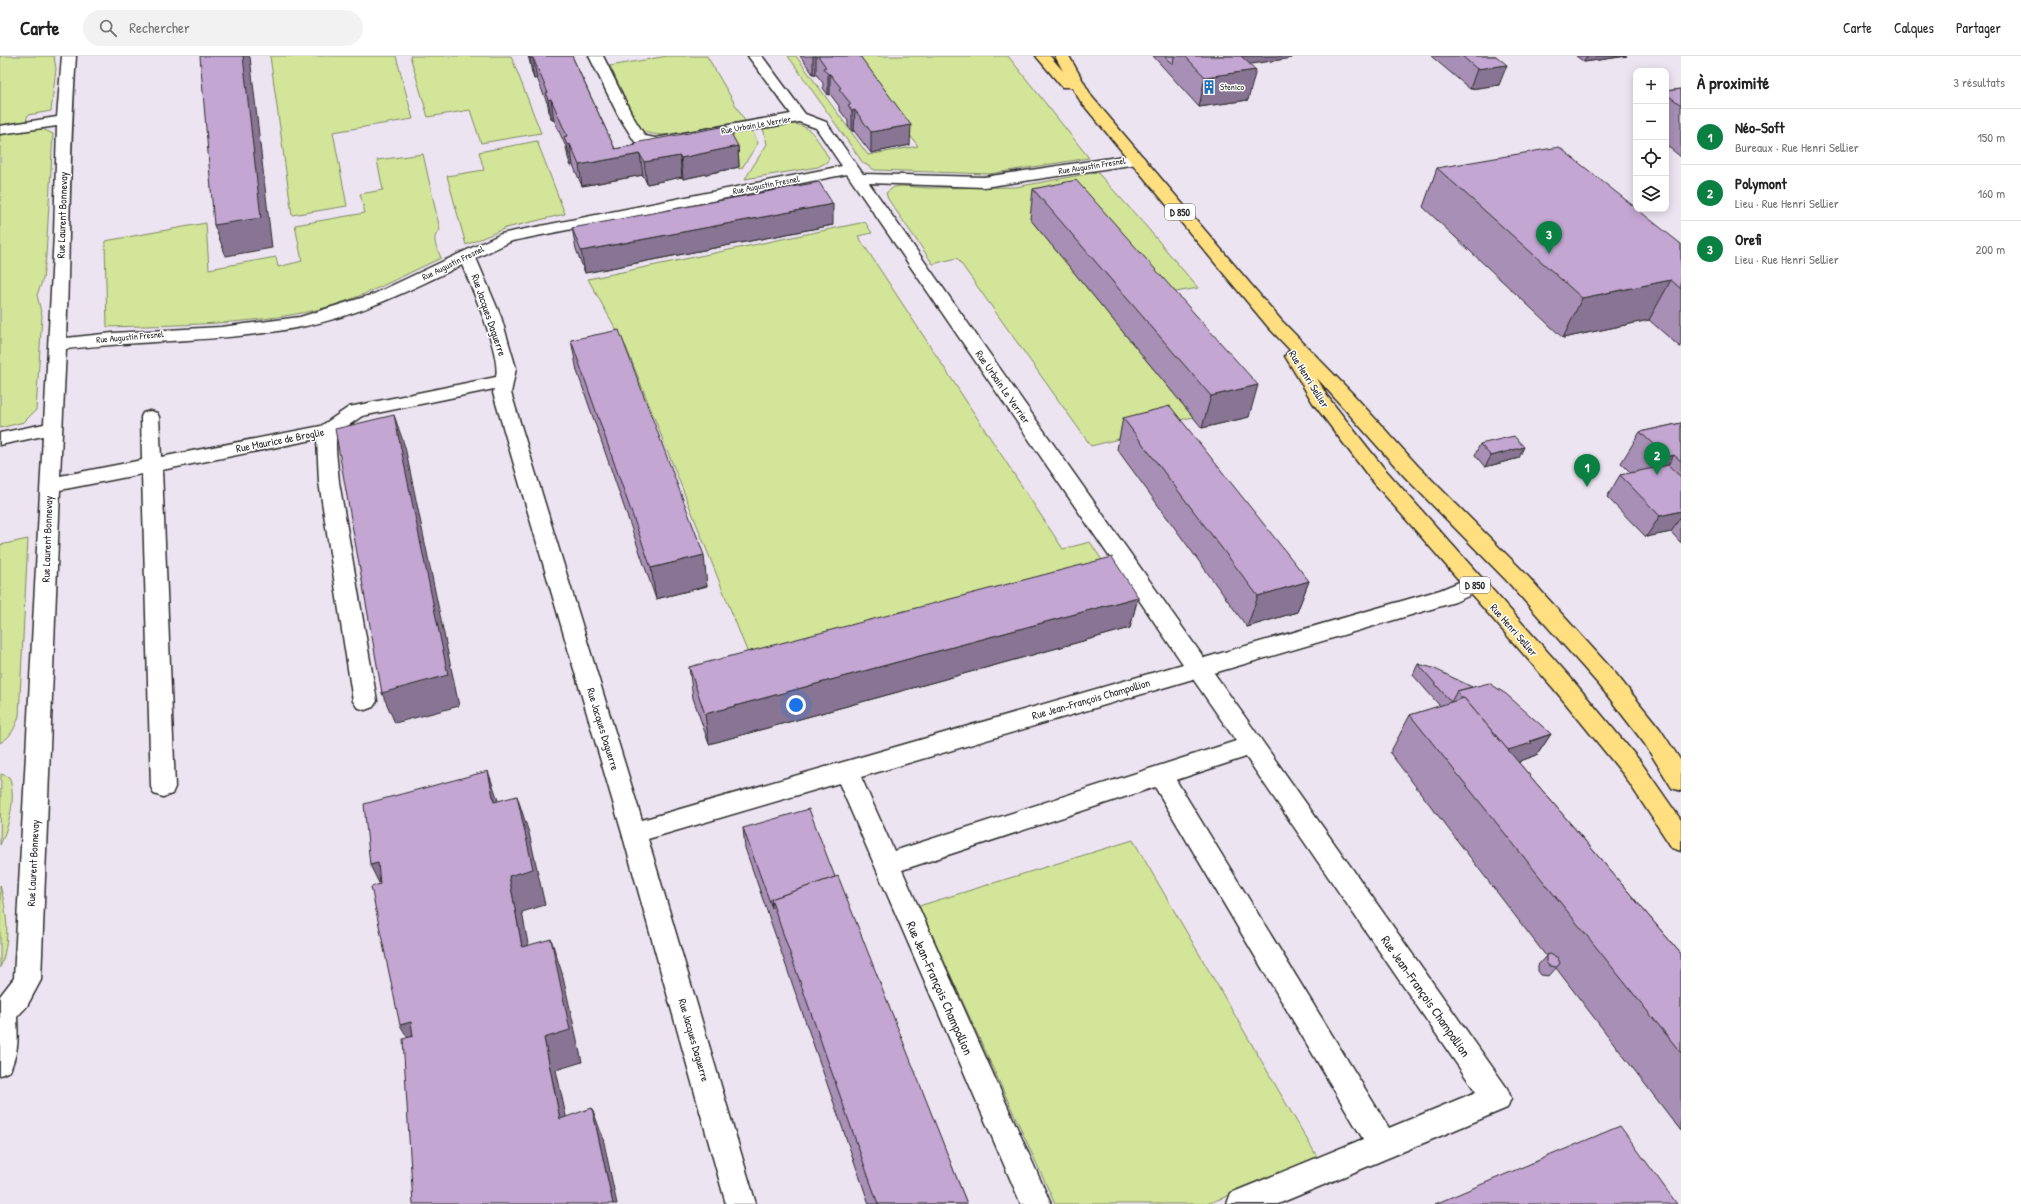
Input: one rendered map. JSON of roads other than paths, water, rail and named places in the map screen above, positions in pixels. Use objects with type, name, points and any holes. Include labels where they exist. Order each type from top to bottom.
[{"type":"main road","name":"Rue Henri Sellier","points":[[1043,56],[1069,86],[1086,99]]},
{"type":"main road","name":"Rue Henri Sellier","points":[[1062,56],[1086,99],[1275,324],[1345,396],[1412,471],[1515,576],[1608,680],[1652,736],[1681,781]]},
{"type":"main road","name":"Rue Henri Sellier","points":[[1275,324],[1320,399],[1376,472],[1562,683],[1632,768],[1681,840]]},
{"type":"street","name":"Rue Laurent Bonnevay","points":[[0,1061],[4,1050],[2,1015],[17,997],[26,980],[34,847],[49,485],[62,234],[64,120],[69,56]]},
{"type":"street","name":"Rue Urbain Le Verrier","points":[[596,56],[625,116],[640,139],[655,142],[800,117],[821,125],[1198,668]]},
{"type":"street","name":"Rue Urbain Le Verrier","points":[[755,56],[800,117]]},
{"type":"street","points":[[0,130],[64,120]]},
{"type":"street","name":"Rue Augustin Fresnel","points":[[56,345],[113,338],[221,332],[301,322],[352,308],[380,298],[507,237],[525,232],[854,174],[984,182],[1136,159]]},
{"type":"street","name":"Rue Jacques Daguerre","points":[[467,256],[492,317],[507,368],[502,393],[634,833],[741,1204]]},
{"type":"street","name":"Rue Maurice de Broglie","points":[[49,485],[327,431],[356,412],[504,381]]},
{"type":"street","points":[[150,417],[163,787]]},
{"type":"street","points":[[0,439],[52,428]]},
{"type":"street","points":[[327,431],[326,450],[329,482],[365,701]]},
{"type":"street","name":"Rue Jean-François Champollion","points":[[634,833],[1447,596],[1474,584]]},
{"type":"street","name":"Rue Jean-François Champollion","points":[[1198,668],[1497,1098],[1383,1144],[1242,1204]]},
{"type":"street","points":[[886,864],[1161,776],[1252,745]]},
{"type":"street","name":"Rue Jean-François Champollion","points":[[846,771],[1036,1204]]},
{"type":"street","points":[[1161,776],[1383,1144]]},
{"type":"place","name":"Stenico","points":[[1209,87]]},
{"type":"place","name":"Orefi","points":[[1549,254]]},
{"type":"place","name":"Polymont","points":[[1657,475]]},
{"type":"place","name":"Néo-Soft","points":[[1587,487]]}]
